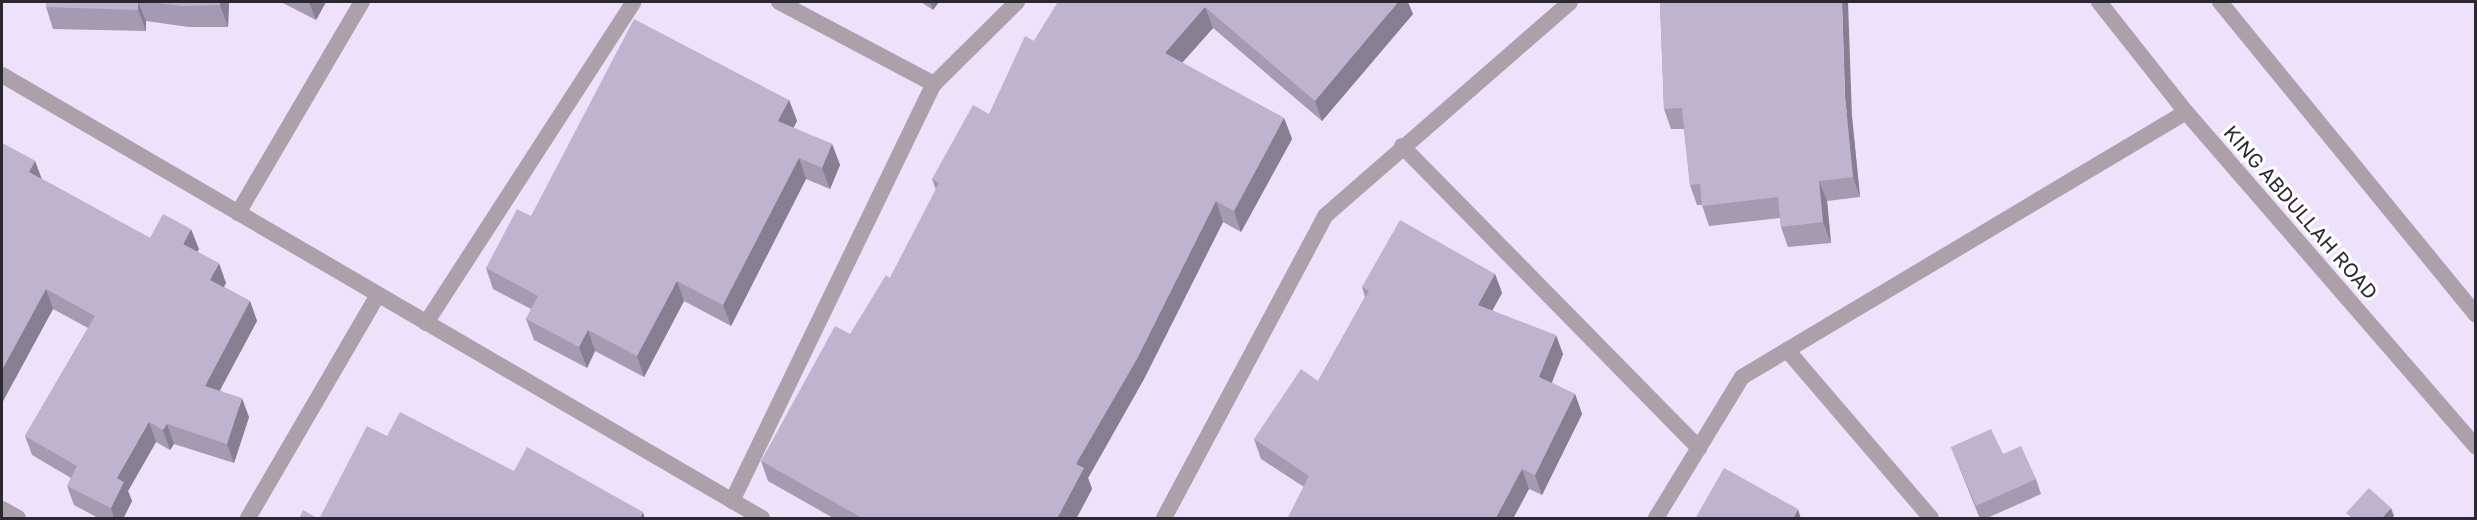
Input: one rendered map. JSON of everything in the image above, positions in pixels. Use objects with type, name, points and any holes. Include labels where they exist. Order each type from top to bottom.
[{"type":"street","points":[[237,213],[362,2]]},
{"type":"street","points":[[426,322],[634,2]]},
{"type":"street","points":[[779,2],[934,84]]},
{"type":"street","points":[[732,501],[934,84],[1017,2]]},
{"type":"street","points":[[1164,519],[1324,216],[1570,2]]},
{"type":"street","name":"KING ABDULLAH ROAD","points":[[2099,2],[2186,112],[2475,447]]},
{"type":"street","points":[[2220,2],[2475,315]]},
{"type":"street","points":[[2,75],[762,519]]},
{"type":"street","points":[[1656,519],[1742,376],[2186,112]]},
{"type":"street","points":[[1402,146],[1699,448]]},
{"type":"street","points":[[248,519],[378,295]]},
{"type":"street","points":[[1787,350],[1931,519]]},
{"type":"street","points":[[2,509],[18,519]]},
{"type":"building","points":[[46,2],[138,2],[138,10],[46,7]]},
{"type":"building","points":[[151,2],[220,2],[220,5],[182,6]]},
{"type":"building","points":[[1058,2],[1398,2],[1315,101],[1205,7],[1165,53],[1284,118],[1234,211],[1216,201],[1137,359],[1076,464],[1084,468],[1057,519],[864,519],[761,461],[835,326],[850,334],[886,275],[890,278],[939,183],[932,179],[973,105],[989,114],[1025,36],[1034,41]]},
{"type":"building","points":[[1660,2],[1842,2],[1845,97],[1853,177],[1819,181],[1823,222],[1781,227],[1778,197],[1702,206],[1700,184],[1690,185],[1682,108],[1664,109]]},
{"type":"building","points":[[634,19],[789,100],[778,121],[832,144],[822,168],[799,158],[723,305],[677,281],[637,356],[588,330],[579,347],[526,319],[538,296],[486,268],[517,209],[531,216]]},
{"type":"building","points":[[2,143],[35,161],[29,172],[150,238],[163,214],[191,229],[183,244],[219,263],[210,280],[250,301],[205,386],[242,398],[227,444],[167,424],[163,430],[149,422],[117,478],[124,482],[111,508],[67,486],[77,466],[25,436],[95,316],[46,289],[2,370]]},
{"type":"building","points":[[1400,220],[1495,274],[1478,305],[1556,335],[1539,377],[1575,394],[1535,475],[1522,469],[1495,519],[1287,519],[1309,476],[1254,439],[1301,369],[1318,381],[1369,291],[1362,287]]},
{"type":"building","points":[[400,412],[514,471],[527,447],[643,512],[639,519],[319,519],[367,426],[387,436]]},
{"type":"building","points":[[1991,429],[2003,454],[2021,446],[2036,479],[1976,506],[1951,447]]},
{"type":"building","points":[[1724,468],[1798,509],[1793,519],[1695,519]]},
{"type":"building","points":[[2369,488],[2391,508],[2381,519],[2353,519],[2346,513]]},
{"type":"building","points":[[303,510],[319,519],[299,519]]}]
